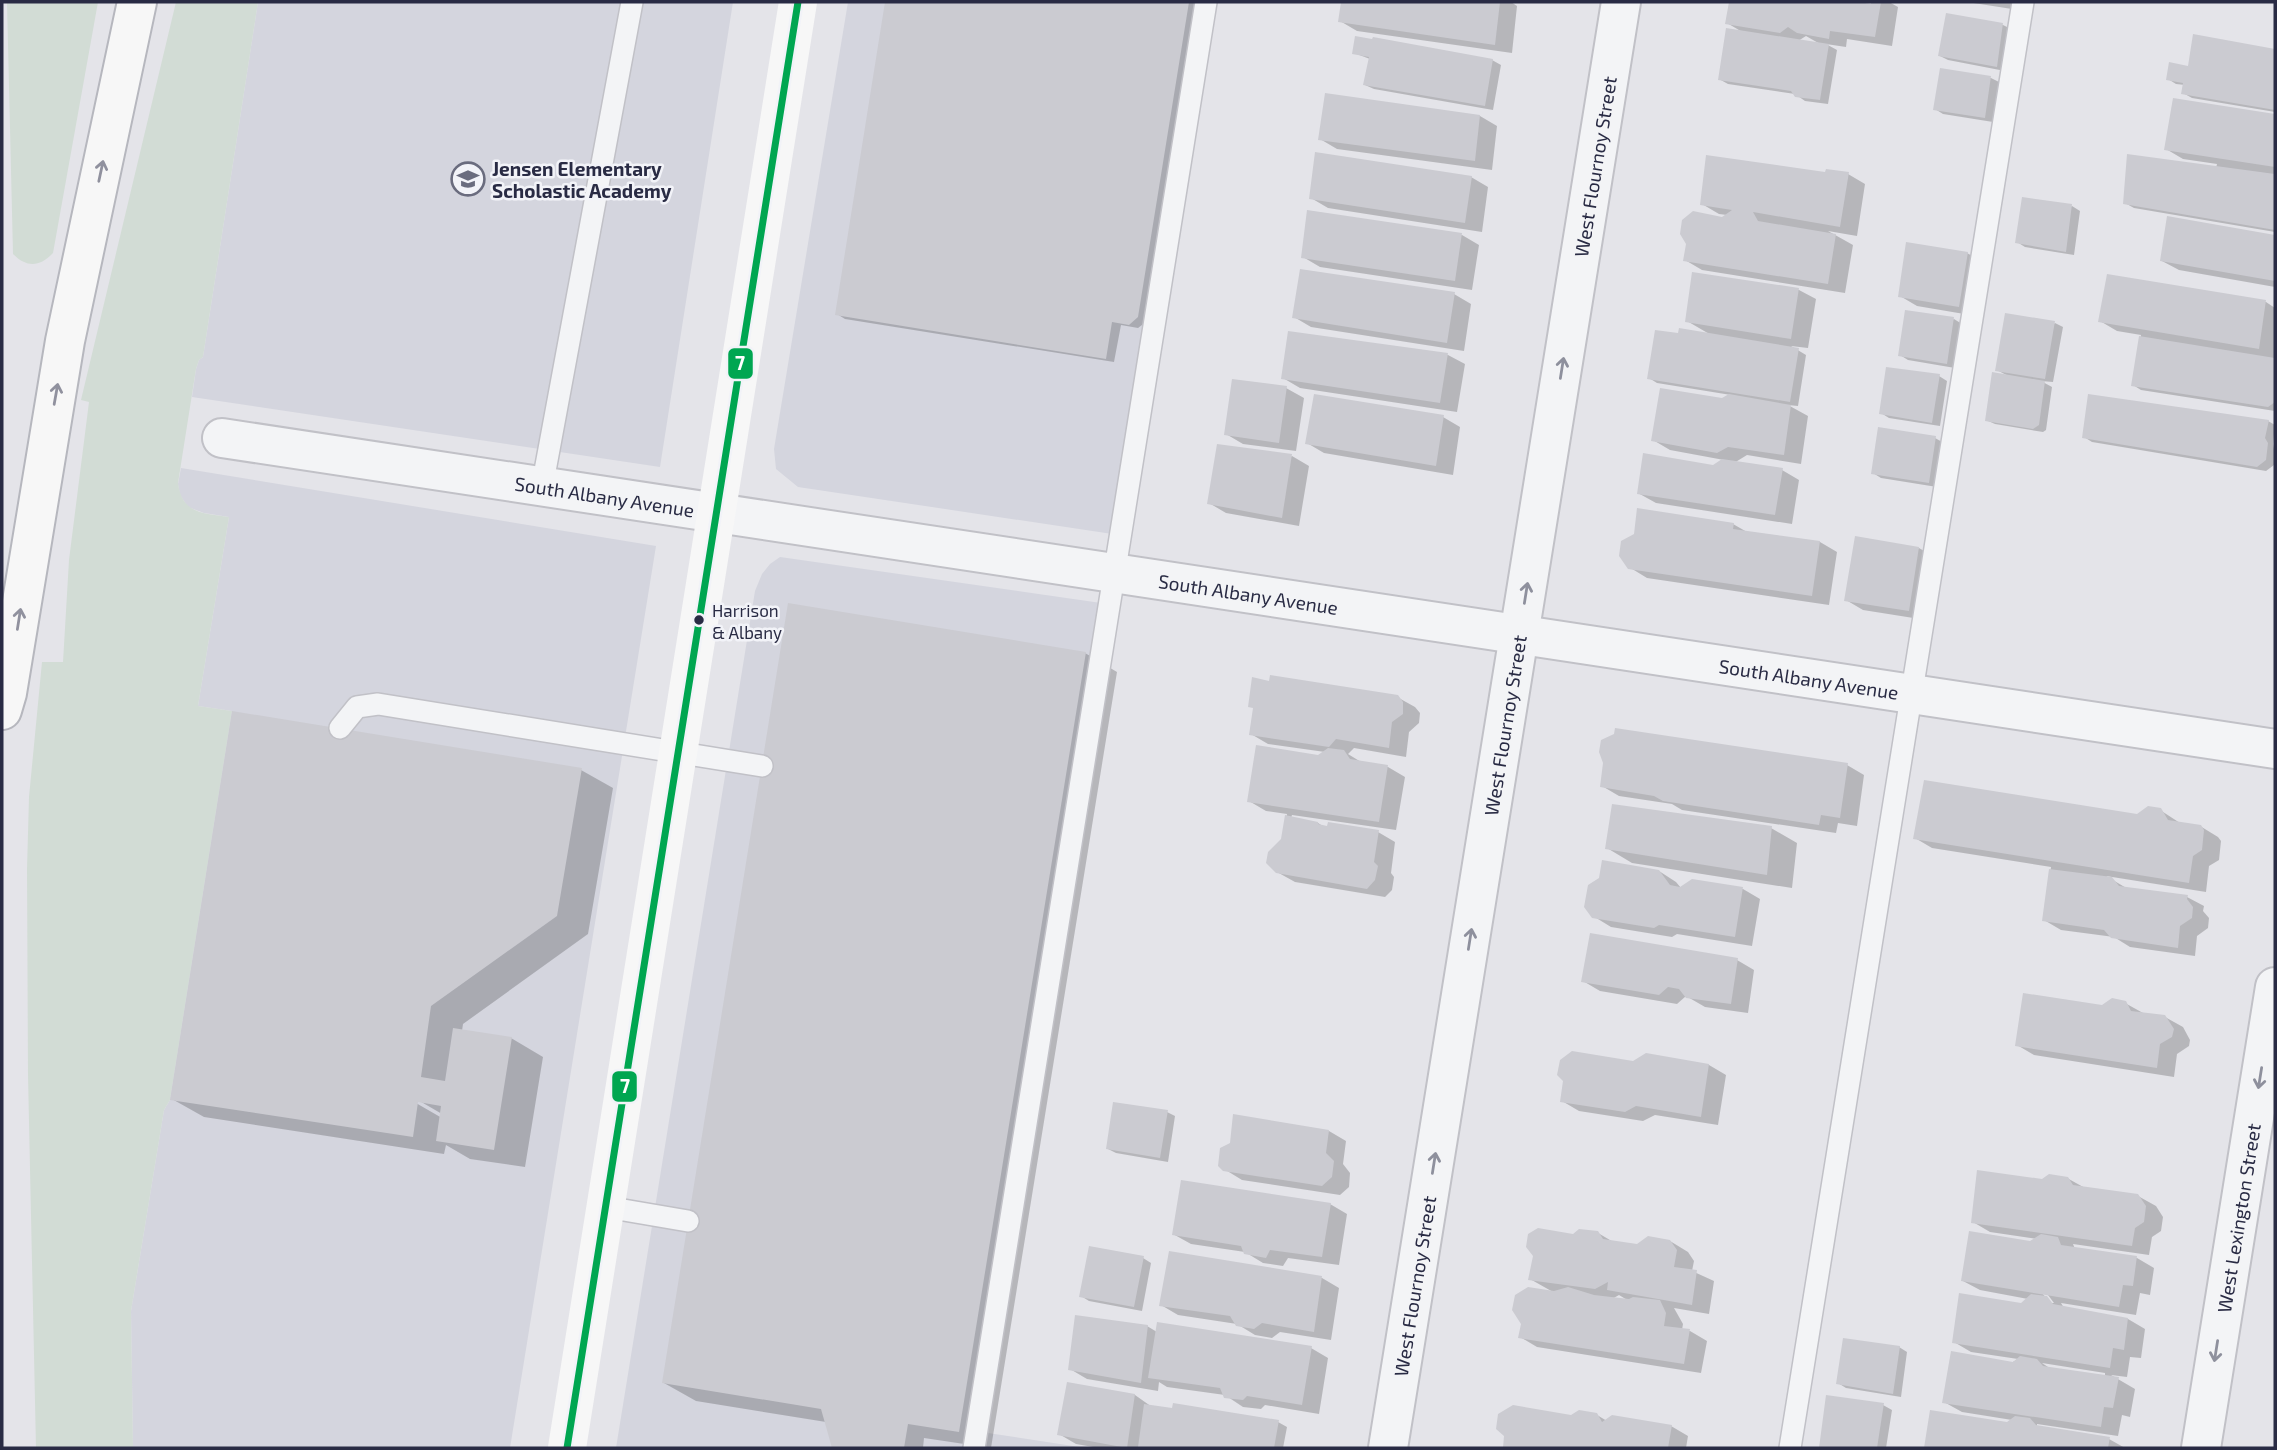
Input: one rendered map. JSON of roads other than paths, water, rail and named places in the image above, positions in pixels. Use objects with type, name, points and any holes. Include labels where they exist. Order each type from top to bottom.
[{"type":"main road","points":[[2,710],[65,341],[137,2]]},
{"type":"main road","points":[[567,1448],[799,2]]},
{"type":"street","name":"West Flournoy Street","points":[[1388,1448],[1621,2]]},
{"type":"street","name":"South Albany Avenue","points":[[222,438],[2275,749]]},
{"type":"street","name":"West Lexington Street","points":[[2201,1448],[2275,987]]},
{"type":"lane","points":[[542,487],[632,2]]},
{"type":"lane","points":[[974,1448],[1206,2]]},
{"type":"lane","points":[[1790,1448],[2023,2]]},
{"type":"lane","points":[[340,728],[357,707],[378,704],[762,766]]},
{"type":"lane","points":[[606,1207],[688,1221]]},
{"type":"place","name":"Jensen Elementary Scholastic Academy","points":[[468,179]]},
{"type":"place","name":"Harrison & Albany","points":[[699,620]]}]
